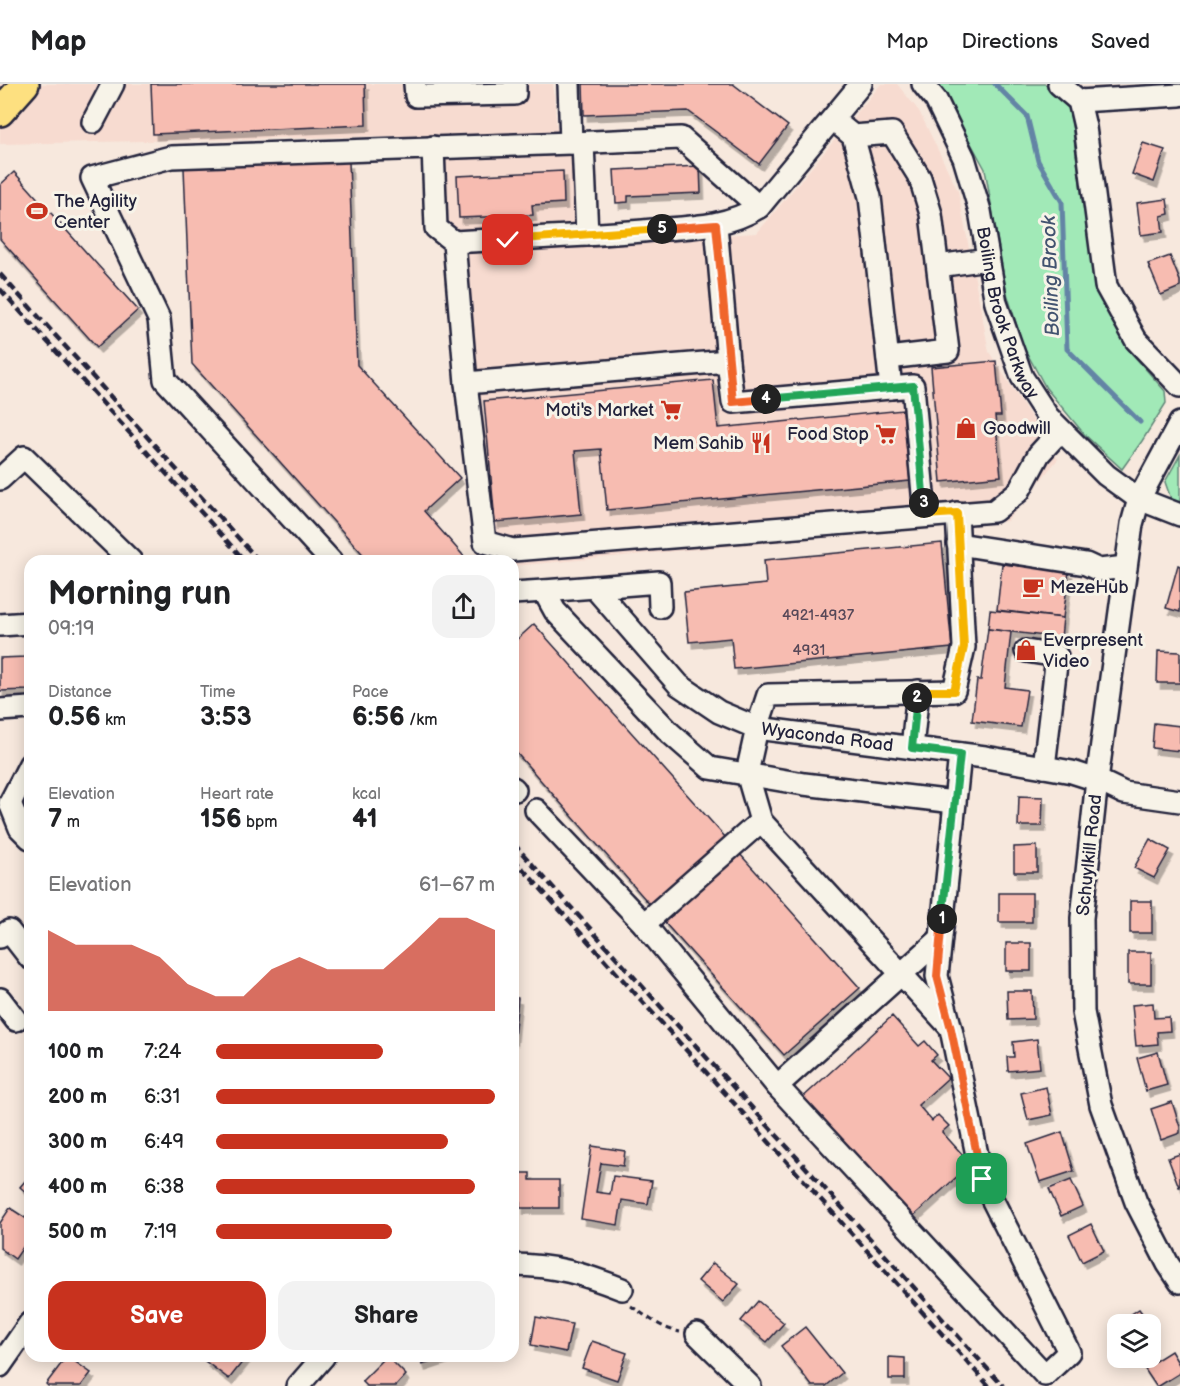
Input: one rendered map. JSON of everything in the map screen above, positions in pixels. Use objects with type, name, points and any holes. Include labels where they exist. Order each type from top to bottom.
[{"type":"main road","points":[[0,112],[25,84]]},
{"type":"street","points":[[93,122],[113,84]]},
{"type":"street","points":[[415,84],[416,96],[515,94],[514,84]]},
{"type":"street","points":[[569,84],[587,235]]},
{"type":"street","points":[[433,147],[436,228],[454,242],[716,225],[744,217],[759,207],[861,84]]},
{"type":"street","name":"Boiling Brook Parkway","points":[[923,84],[936,100],[964,158],[980,211],[996,303],[1022,377],[1048,417],[1106,475],[1139,499],[1180,515]]},
{"type":"street","points":[[1059,84],[1079,101],[1085,127],[1106,286],[1136,340],[1180,386]]},
{"type":"street","points":[[1079,101],[1180,95]]},
{"type":"street","points":[[833,118],[853,136],[870,197],[891,388]]},
{"type":"street","points":[[853,136],[892,133],[920,178],[931,214],[948,351],[888,357]]},
{"type":"street","points":[[325,555],[165,380],[159,319],[92,178],[171,157],[681,138],[759,207]]},
{"type":"street","points":[[716,225],[733,402],[913,386],[925,515]]},
{"type":"street","points":[[454,242],[466,382],[485,542],[513,550],[994,511],[1018,491],[1039,454],[1060,430]]},
{"type":"street","points":[[938,266],[988,259]]},
{"type":"street","points":[[466,382],[729,361]]},
{"type":"street","name":"Schuylkill Road","points":[[1180,423],[1139,499],[1132,524],[1097,780],[1082,918],[1083,1012],[1101,1105],[1136,1202],[1168,1264],[1180,1282]]},
{"type":"street","points":[[0,479],[24,457],[125,555]]},
{"type":"street","points":[[951,1029],[761,821],[747,773],[768,695],[954,691],[964,647],[957,513]]},
{"type":"street","points":[[958,544],[1086,564],[1099,570],[1126,567]]},
{"type":"street","points":[[529,592],[659,582],[660,607]]},
{"type":"street","name":"Wyaconda Road","points":[[594,587],[679,685],[719,712],[758,728],[1044,767],[1072,772],[1097,780],[1124,793],[1180,801]]},
{"type":"street","points":[[529,592],[555,611],[670,733],[710,768],[804,784],[954,802]]},
{"type":"street","points":[[0,625],[24,623]]},
{"type":"street","points":[[1026,651],[1057,656],[1044,767]]},
{"type":"street","points":[[912,748],[918,691]]},
{"type":"street","points":[[0,710],[24,708]]},
{"type":"street","points":[[536,810],[644,924],[777,1086],[1045,1376],[1069,1352],[982,1179],[951,1029],[937,976],[960,754]]},
{"type":"street","points":[[24,773],[5,802],[24,832]]},
{"type":"street","points":[[644,924],[761,821]]},
{"type":"street","points":[[0,937],[9,931],[24,950]]},
{"type":"street","points":[[777,1086],[939,940]]},
{"type":"street","points":[[0,999],[16,1020]]},
{"type":"street","points":[[519,1265],[536,1265],[583,1274],[622,1289]]},
{"type":"street","points":[[0,1366],[24,1332]]},
{"type":"street","points":[[697,1334],[750,1386]]},
{"type":"street","points":[[298,1386],[319,1362]]},
{"type":"path","points":[[622,1289],[630,1305],[656,1322],[672,1330],[697,1334]]},
{"type":"shaded area","points":[[0,84],[553,84],[559,155],[592,154],[597,243],[757,233],[881,84],[897,84],[919,111],[958,191],[989,352],[1058,459],[1007,521],[519,565],[519,555],[477,555],[454,392],[439,135],[0,144]]},
{"type":"green space","points":[[936,84],[1045,84],[1070,110],[1083,204],[1100,291],[1127,348],[1165,391],[1166,403],[1122,469],[1085,435],[1046,388],[1023,346],[1006,290],[985,169]]},
{"type":"green space","points":[[1180,455],[1180,502],[1171,499],[1165,482]]},
{"type":"building","points":[[151,84],[365,84],[366,125],[153,134]]},
{"type":"building","points":[[583,84],[733,84],[788,126],[759,164],[688,111],[584,115]]},
{"type":"building","points":[[1143,143],[1165,150],[1154,182],[1132,174]]},
{"type":"building","points":[[349,162],[357,365],[460,478],[424,511],[463,555],[364,555],[192,364],[184,168]]},
{"type":"building","points":[[700,166],[701,193],[628,196],[628,202],[616,203],[614,170]]},
{"type":"building","points":[[563,171],[564,203],[532,205],[533,215],[459,218],[457,176]]},
{"type":"building","points":[[14,172],[138,310],[97,347],[0,239],[0,185]]},
{"type":"building","points":[[1167,199],[1169,214],[1161,216],[1163,232],[1141,235],[1137,203]]},
{"type":"building","points":[[1170,256],[1180,281],[1180,287],[1161,295],[1148,264]]},
{"type":"building","name":"Goodwill","points":[[996,361],[1001,416],[995,416],[1001,476],[941,482],[931,367]]},
{"type":"building","points":[[713,380],[718,428],[903,410],[910,481],[607,510],[601,449],[575,451],[581,514],[495,522],[484,401]]},
{"type":"building","points":[[942,543],[952,648],[734,669],[731,638],[689,642],[684,592],[766,584],[764,560]]},
{"type":"building","name":"MezeHub","points":[[1002,564],[1069,571],[1063,618],[997,610]]},
{"type":"building","points":[[1178,565],[1180,566],[1180,612],[1166,608]]},
{"type":"building","points":[[990,610],[1063,618],[1061,638],[988,629]]},
{"type":"building","points":[[534,624],[726,838],[653,908],[519,756],[519,638]]},
{"type":"building","points":[[988,629],[1011,632],[1005,687],[1027,690],[1021,727],[972,721],[977,680],[981,680]]},
{"type":"building","points":[[1158,651],[1180,652],[1180,683],[1157,683]]},
{"type":"building","points":[[24,657],[24,690],[0,691],[0,658]]},
{"type":"building","points":[[1154,723],[1180,726],[1180,751],[1152,748]]},
{"type":"building","points":[[1019,796],[1043,797],[1042,826],[1018,826]]},
{"type":"building","points":[[1150,839],[1170,850],[1154,878],[1134,868]]},
{"type":"building","points":[[1037,846],[1037,872],[1014,872],[1014,847]]},
{"type":"building","points":[[739,853],[860,988],[784,1055],[663,921]]},
{"type":"building","points":[[999,893],[1032,893],[1032,922],[999,922]]},
{"type":"building","points":[[1130,901],[1152,901],[1152,933],[1130,933]]},
{"type":"building","points":[[1006,943],[1031,943],[1031,971],[1006,971]]},
{"type":"building","points":[[1128,952],[1151,952],[1151,984],[1128,984]]},
{"type":"building","points":[[1007,991],[1032,991],[1033,1019],[1008,1020]]},
{"type":"building","points":[[1153,1003],[1154,1018],[1169,1017],[1170,1031],[1157,1032],[1158,1044],[1136,1046],[1132,1005]]},
{"type":"building","points":[[892,1016],[919,1046],[925,1041],[937,1055],[931,1060],[948,1078],[918,1105],[932,1121],[938,1115],[949,1126],[942,1132],[971,1164],[909,1220],[800,1100]]},
{"type":"building","points":[[1037,1039],[1040,1068],[1008,1071],[1007,1057],[1014,1057],[1013,1042]]},
{"type":"building","points":[[1158,1052],[1167,1085],[1146,1091],[1137,1058]]},
{"type":"building","points":[[1046,1087],[1052,1115],[1028,1120],[1021,1093]]},
{"type":"building","points":[[1172,1102],[1180,1133],[1161,1140],[1151,1109]]},
{"type":"building","points":[[1062,1132],[1074,1171],[1040,1182],[1027,1144]]},
{"type":"building","points":[[592,1146],[625,1151],[623,1166],[601,1163],[596,1192],[610,1194],[613,1176],[652,1181],[648,1204],[622,1200],[618,1225],[581,1219]]},
{"type":"building","points":[[1180,1154],[1180,1187],[1179,1187],[1168,1158]]},
{"type":"building","points":[[520,1173],[530,1173],[530,1180],[559,1180],[559,1208],[520,1208]]},
{"type":"building","points":[[1071,1180],[1083,1206],[1061,1216],[1049,1189]]},
{"type":"building","points":[[10,1208],[24,1217],[24,1246],[15,1259],[0,1248],[0,1223]]},
{"type":"building","points":[[1091,1224],[1104,1251],[1082,1262],[1069,1235]]},
{"type":"building","points":[[713,1263],[739,1284],[723,1302],[698,1281]]},
{"type":"building","points":[[758,1301],[784,1323],[767,1342],[741,1321]]},
{"type":"building","points":[[1139,1309],[1143,1314],[1132,1314]]},
{"type":"building","points":[[536,1317],[572,1324],[566,1352],[531,1345]]},
{"type":"building","points":[[805,1327],[842,1373],[826,1386],[812,1386],[781,1346]]},
{"type":"building","points":[[592,1341],[627,1353],[617,1380],[582,1368]]},
{"type":"building","points":[[1171,1351],[1180,1366],[1180,1373],[1156,1386],[1144,1368],[1161,1368],[1161,1357]]},
{"type":"building","points":[[889,1357],[905,1358],[905,1379],[889,1379]]},
{"type":"building","points":[[62,1362],[75,1362],[91,1373],[81,1386],[48,1386],[46,1384]]},
{"type":"building","points":[[206,1362],[242,1362],[229,1379]]},
{"type":"building","points":[[381,1362],[393,1362],[406,1375],[396,1386],[367,1386],[362,1381]]},
{"type":"waterway","name":"Boiling Brook","points":[[995,84],[1027,116],[1038,161],[1062,202],[1067,349],[1140,422]]},
{"type":"railway","points":[[0,274],[254,555]]},
{"type":"railway","points":[[0,289],[240,555]]},
{"type":"railway","points":[[519,850],[1003,1386]]},
{"type":"railway","points":[[519,865],[989,1386]]},
{"type":"place","name":"The Agility Center","points":[[37,211]]},
{"type":"place","name":"Moti's Market","points":[[671,410]]},
{"type":"place","name":"Goodwill","points":[[966,428]]},
{"type":"place","name":"Food Stop","points":[[886,434]]},
{"type":"place","name":"Mem Sahib","points":[[761,443]]},
{"type":"place","name":"MezeHub","points":[[1033,587]]},
{"type":"place","name":"Everpresent Video","points":[[1026,650]]},
{"type":"route","points":[[508,240],[716,225],[733,402],[913,386],[925,515],[957,513],[964,647],[954,691],[918,691],[912,748],[960,754],[937,976],[951,1029],[982,1179]]}]
